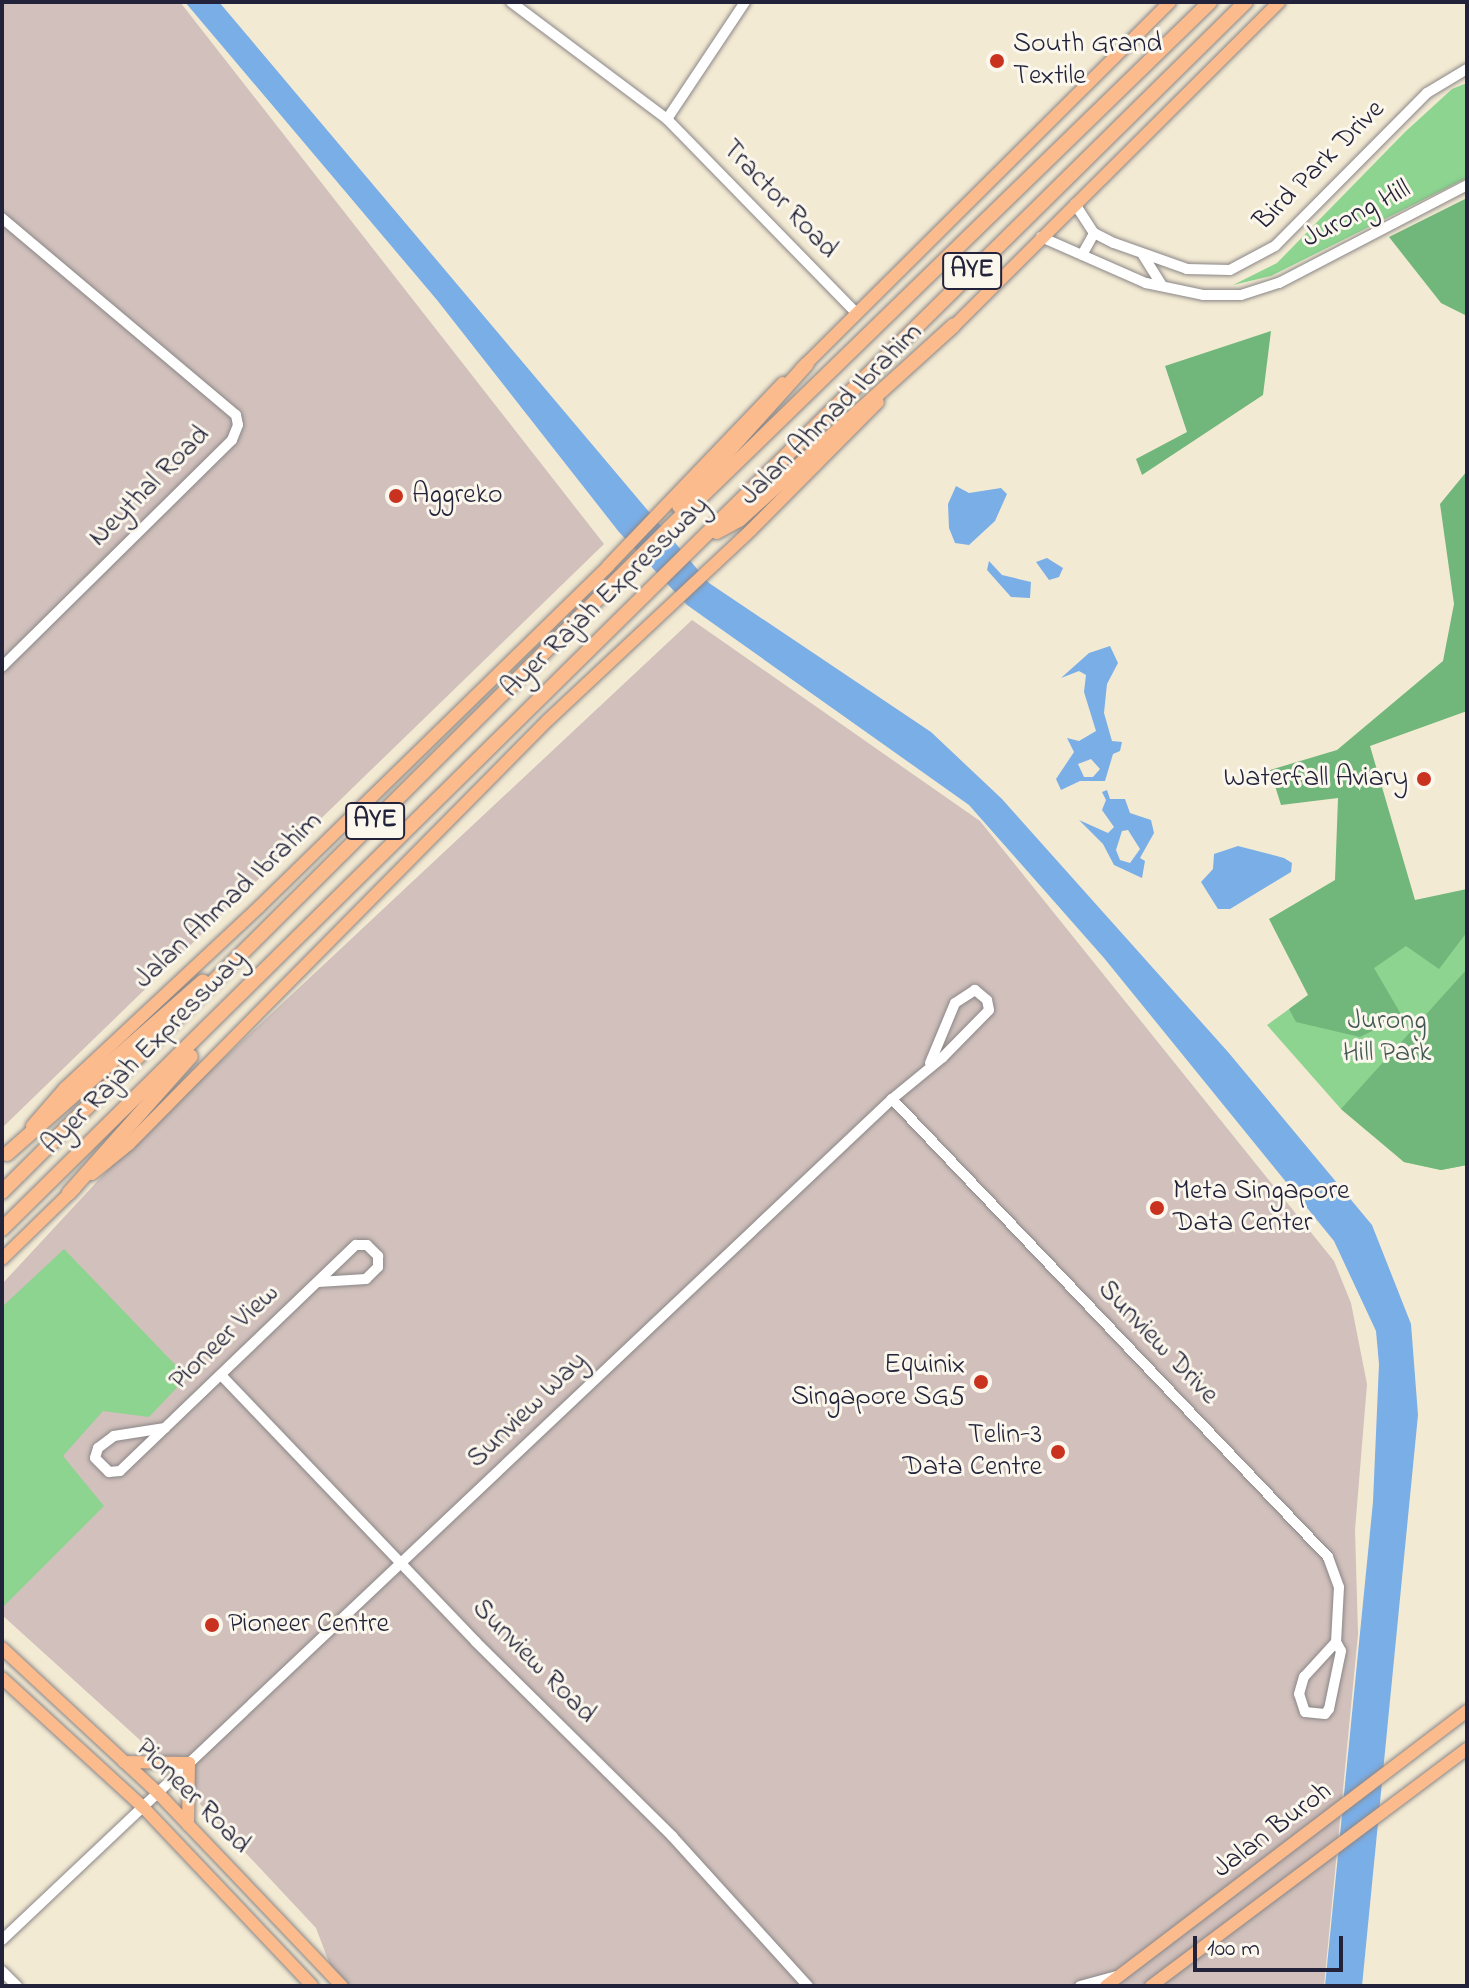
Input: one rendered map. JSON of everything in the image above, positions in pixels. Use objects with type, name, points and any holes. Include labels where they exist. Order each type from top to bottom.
[{"type":"highway","name":"Ayer Rajah Expressway","points":[[2,1192],[669,528],[1210,2]]},
{"type":"highway","name":"Ayer Rajah Expressway","points":[[2,1229],[194,1044],[1246,2]]},
{"type":"highway","points":[[700,543],[739,520],[954,325]]},
{"type":"highway","points":[[669,528],[677,509],[807,364]]},
{"type":"highway","points":[[4,1157],[185,994],[239,955]]},
{"type":"highway","points":[[69,1193],[187,1064],[194,1044]]},
{"type":"main road","name":"Jalan Ahmad Ibrahim","points":[[4,1157],[65,1088],[371,798],[608,566],[760,402],[807,364],[1170,2]]},
{"type":"main road","name":"Jalan Ahmad Ibrahim","points":[[2,1259],[69,1193],[129,1144],[462,806],[751,530],[1279,2]]},
{"type":"main road","name":"Pioneer Road","points":[[2,1648],[158,1793],[342,1986]]},
{"type":"main road","name":"Pioneer Road","points":[[2,1678],[143,1807],[312,1986]]},
{"type":"main road","name":"Jalan Buroh","points":[[1106,1986],[1467,1711]]},
{"type":"main road","name":"Jalan Buroh","points":[[1151,1986],[1467,1749]]},
{"type":"main road","points":[[124,1762],[189,1763],[188,1825]]},
{"type":"street","name":"Tractor Road","points":[[511,2],[667,119],[857,314]]},
{"type":"street","points":[[667,119],[745,2]]},
{"type":"street","name":"Bird Park Drive","points":[[1094,233],[1143,255],[1208,273],[1255,260],[1275,246],[1427,93],[1467,69]]},
{"type":"street","name":"Jurong Hill","points":[[1041,237],[1162,287],[1221,297],[1264,289],[1467,185]]},
{"type":"street","points":[[1075,204],[1094,233],[1082,255]]},
{"type":"street","name":"Neythal Road","points":[[2,218],[236,415],[238,425],[232,440],[2,667]]},
{"type":"street","points":[[1130,276],[1143,255],[1162,287]]},
{"type":"street","name":"Sunview Way","points":[[2,1940],[989,1010],[987,1000],[975,990],[955,1003],[930,1063]]},
{"type":"street","name":"Sunview Drive","points":[[892,1099],[1328,1557],[1339,1587],[1336,1642],[1341,1651],[1329,1709],[1325,1714],[1305,1712],[1299,1694],[1304,1677],[1336,1642]]},
{"type":"street","name":"Pioneer View","points":[[165,1428],[114,1436],[98,1448],[95,1458],[117,1473],[165,1428],[221,1375],[356,1245],[367,1245],[378,1256],[378,1267],[366,1279],[318,1282]]},
{"type":"street","name":"Sunview Road","points":[[221,1375],[672,1836],[808,1986]]},
{"type":"street","points":[[2,1971],[17,1986]]},
{"type":"street","points":[[1080,1986],[1122,1974]]},
{"type":"shaded area","points":[[2,2],[180,2],[604,544],[2,1128]]},
{"type":"shaded area","points":[[692,620],[980,821],[1334,1261],[1351,1303],[1367,1384],[1355,1530],[1358,1634],[1324,1986],[338,1986],[316,1928],[140,1740],[2,1615],[2,1284],[131,1145]]},
{"type":"green space","points":[[1467,83],[1467,178],[1271,276],[1233,285],[1277,263],[1405,132],[1452,89]]},
{"type":"green space","points":[[1467,198],[1467,316],[1441,303],[1389,237]]},
{"type":"green space","points":[[1271,331],[1263,395],[1142,475],[1136,459],[1187,432],[1165,366]]},
{"type":"green space","points":[[1467,471],[1467,711],[1370,746],[1415,900],[1467,889],[1467,932],[1439,969],[1406,946],[1374,968],[1402,1016],[1360,1037],[1296,1022],[1289,1009],[1308,995],[1269,919],[1335,880],[1338,798],[1281,805],[1270,770],[1337,750],[1443,661],[1454,604],[1440,504]]},
{"type":"green space","name":"Jurong Hill Park","points":[[1467,900],[1467,1165],[1441,1170],[1404,1162],[1341,1109],[1267,1025],[1425,911]]},
{"type":"green space","points":[[1467,969],[1467,1165],[1441,1170],[1404,1162],[1341,1109]]},
{"type":"green space","points":[[64,1249],[187,1377],[149,1417],[103,1411],[63,1456],[104,1506],[2,1608],[2,1307]]},
{"type":"water","points":[[185,2],[219,2],[709,583],[931,732],[1002,799],[1228,1052],[1372,1225],[1411,1324],[1418,1415],[1362,1986],[1325,1986],[1373,1502],[1379,1364],[1376,1331],[1334,1241],[1104,958],[969,805],[687,605],[619,532],[437,300]]},
{"type":"water","points":[[956,486],[969,493],[1001,488],[1007,494],[995,521],[969,545],[955,543],[949,528],[948,504]]},
{"type":"water","points":[[1047,558],[1063,568],[1059,577],[1049,580],[1036,562]]},
{"type":"water","points":[[989,561],[1002,575],[1031,582],[1030,598],[1011,597],[987,570]]},
{"type":"water","points":[[1110,646],[1118,663],[1107,684],[1104,713],[1112,741],[1122,742],[1120,751],[1113,754],[1105,781],[1080,781],[1061,790],[1056,779],[1074,752],[1067,738],[1079,741],[1096,731],[1084,692],[1086,675],[1079,671],[1061,678],[1089,653]],"holes":[[[1091,759],[1100,769],[1093,777],[1084,777],[1078,764]]]},
{"type":"water","points":[[1107,790],[1110,799],[1125,799],[1130,813],[1151,820],[1154,833],[1140,858],[1145,861],[1142,878],[1114,865],[1103,844],[1079,820],[1108,833],[1114,827],[1102,810],[1106,800],[1102,792]],"holes":[[[1128,830],[1140,849],[1130,863],[1120,860],[1116,850],[1122,831]]]},
{"type":"water","points":[[1238,846],[1284,858],[1292,863],[1291,872],[1230,909],[1218,909],[1201,882],[1213,869],[1214,854]]},
{"type":"place","name":"South Grand Textile","points":[[997,61]]},
{"type":"place","name":"Aggreko","points":[[396,496]]},
{"type":"place","name":"Waterfall Aviary","points":[[1424,779]]},
{"type":"place","name":"Meta Singapore Data Center","points":[[1157,1208]]},
{"type":"place","name":"Equinix Singapore SG5","points":[[981,1382]]},
{"type":"place","name":"Telin-3 Data Centre","points":[[1058,1452]]},
{"type":"place","name":"Pioneer Centre","points":[[212,1625]]}]
